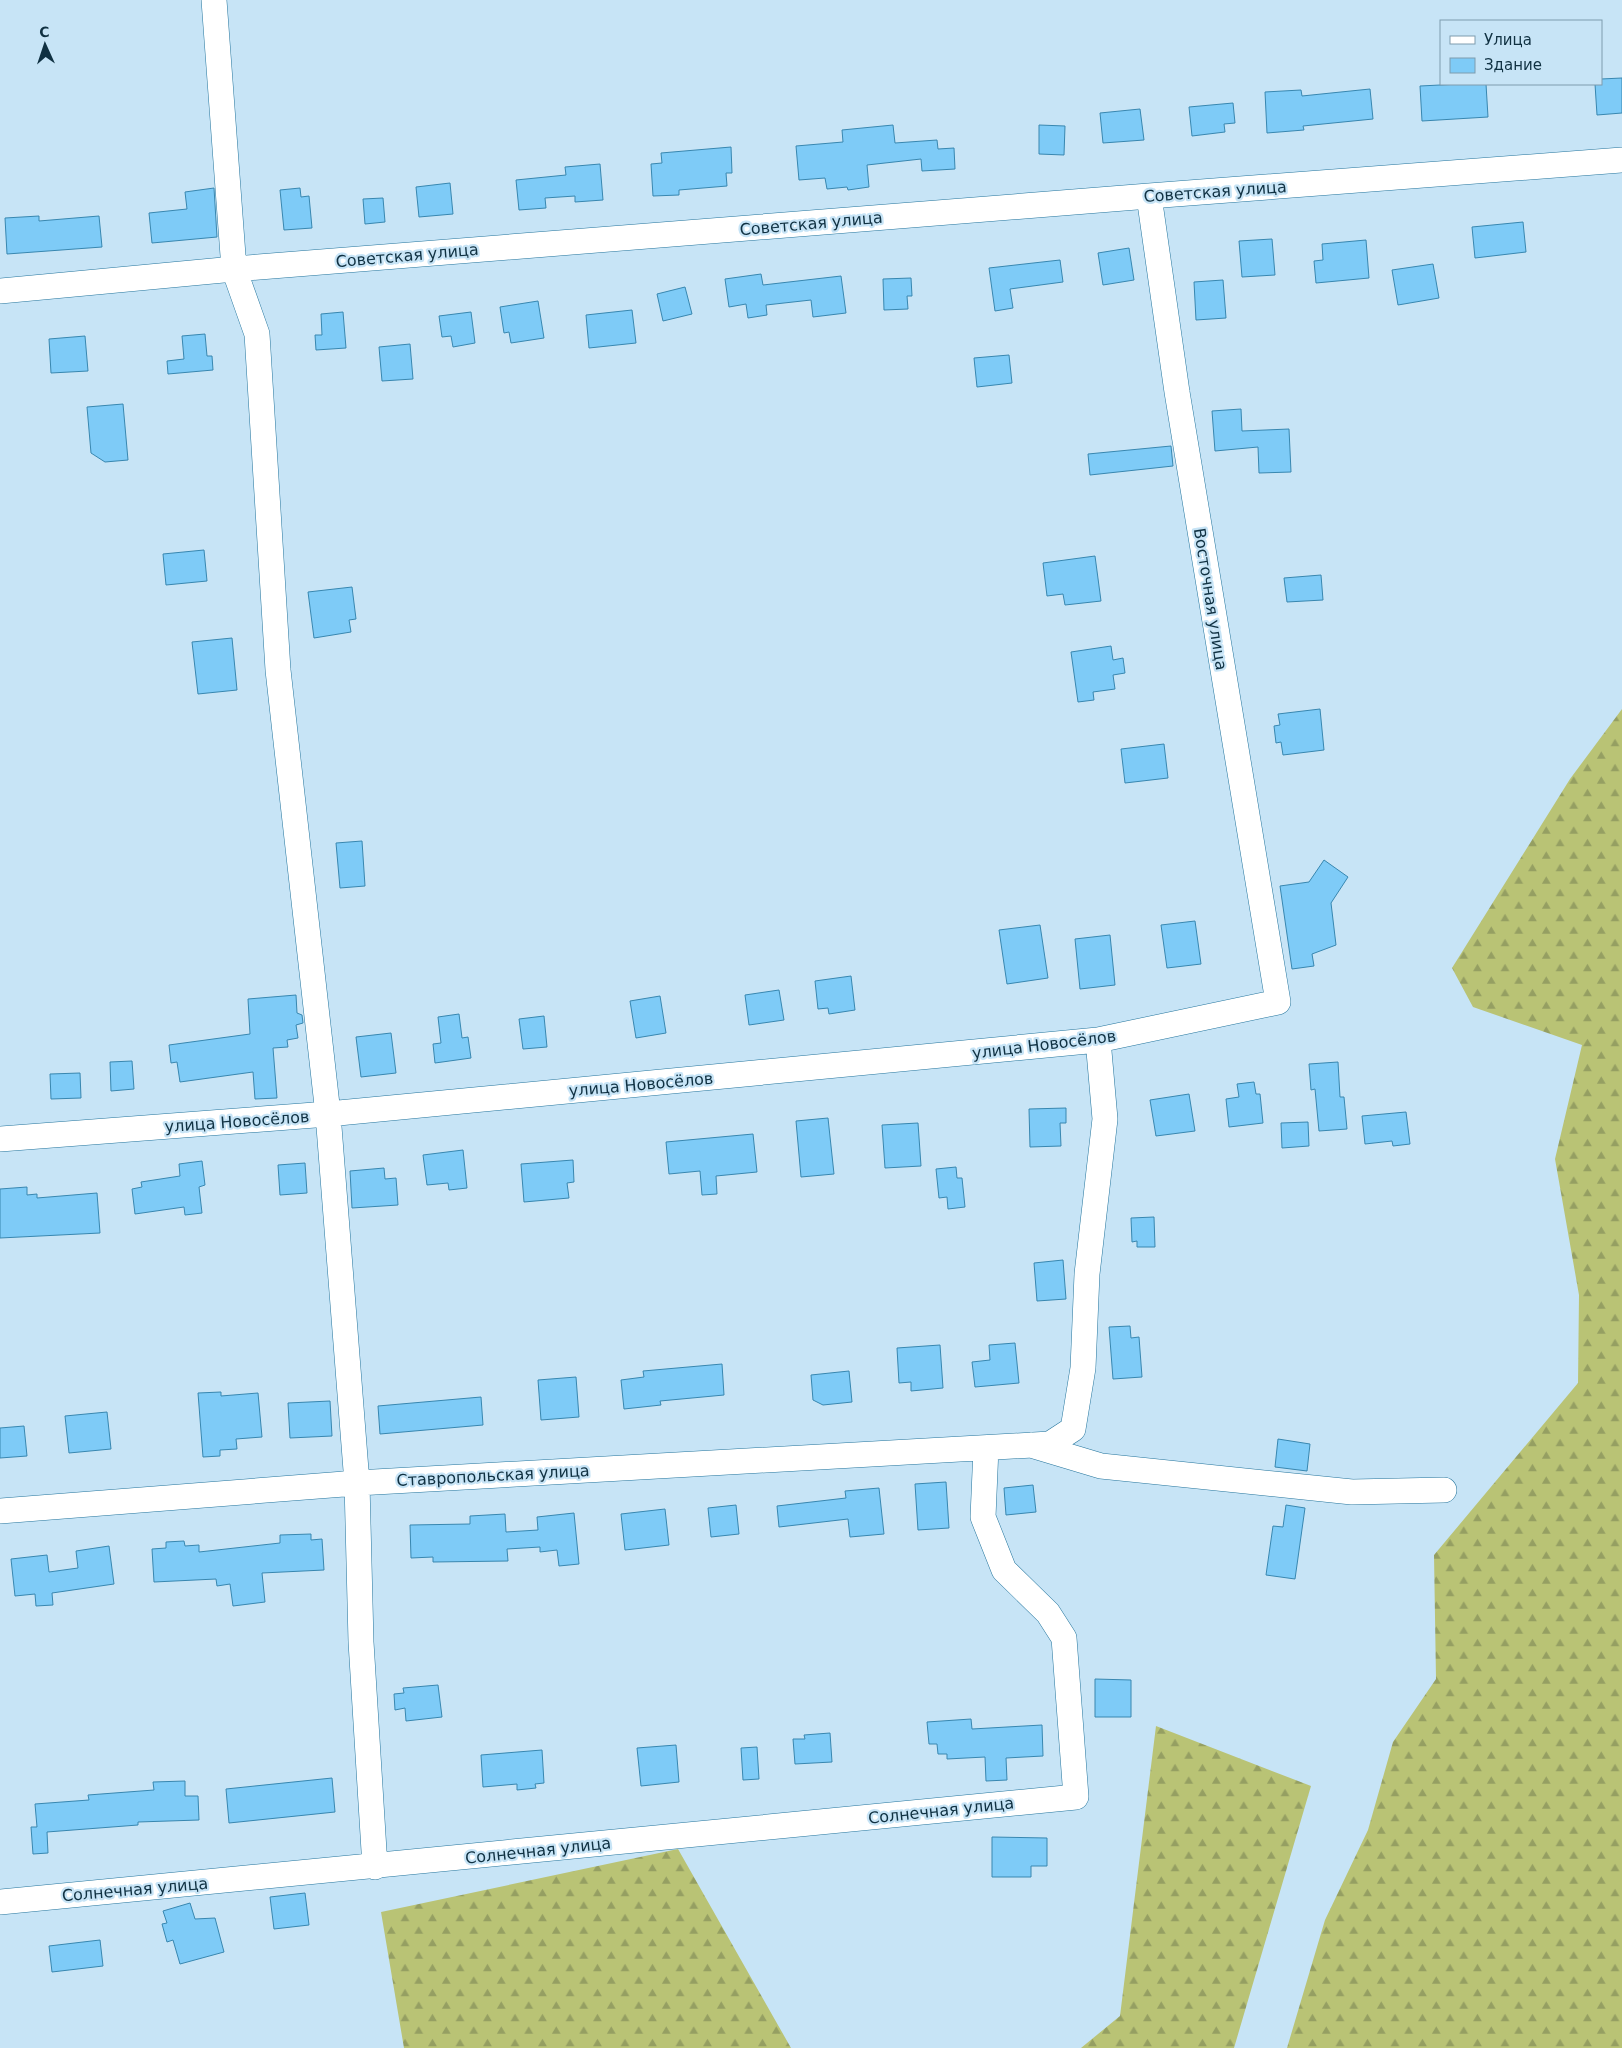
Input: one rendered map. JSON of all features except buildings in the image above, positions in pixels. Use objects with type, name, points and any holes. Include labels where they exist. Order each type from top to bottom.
[{"type":"street","points":[[214,0],[234,270],[257,334],[278,670],[328,1114],[357,1483],[361,1642],[375,1866]]},
{"type":"street","name":"Советская улица","points":[[0,291],[234,270],[1150,196],[1622,160]]},
{"type":"street","name":"Восточная улица","points":[[1150,196],[1177,392],[1278,1002]]},
{"type":"street","name":"улица Новосёлов","points":[[0,1139],[328,1114],[1098,1040],[1278,1002]]},
{"type":"street","points":[[1031,1445],[1050,1444],[1073,1429],[1083,1368],[1087,1274],[1105,1119],[1098,1040]]},
{"type":"street","points":[[1031,1445],[1100,1466],[1352,1492],[1444,1490]]},
{"type":"street","name":"Ставропольская улица","points":[[0,1511],[357,1483],[1031,1445]]},
{"type":"street","name":"Солнечная улица","points":[[0,1902],[1076,1797],[1064,1638],[1048,1613],[1004,1570],[983,1516],[986,1448]]},
{"type":"green space","points":[[1622,709],[1622,2048],[1287,2048],[1325,1920],[1368,1830],[1393,1742],[1436,1679],[1434,1555],[1578,1383],[1579,1295],[1555,1159],[1582,1045],[1473,1007],[1452,968],[1570,779]]},
{"type":"green space","points":[[1156,1726],[1311,1786],[1234,2048],[1081,2048],[1120,2016]]},
{"type":"green space","points":[[678,1849],[791,2048],[404,2048],[381,1912]]}]
